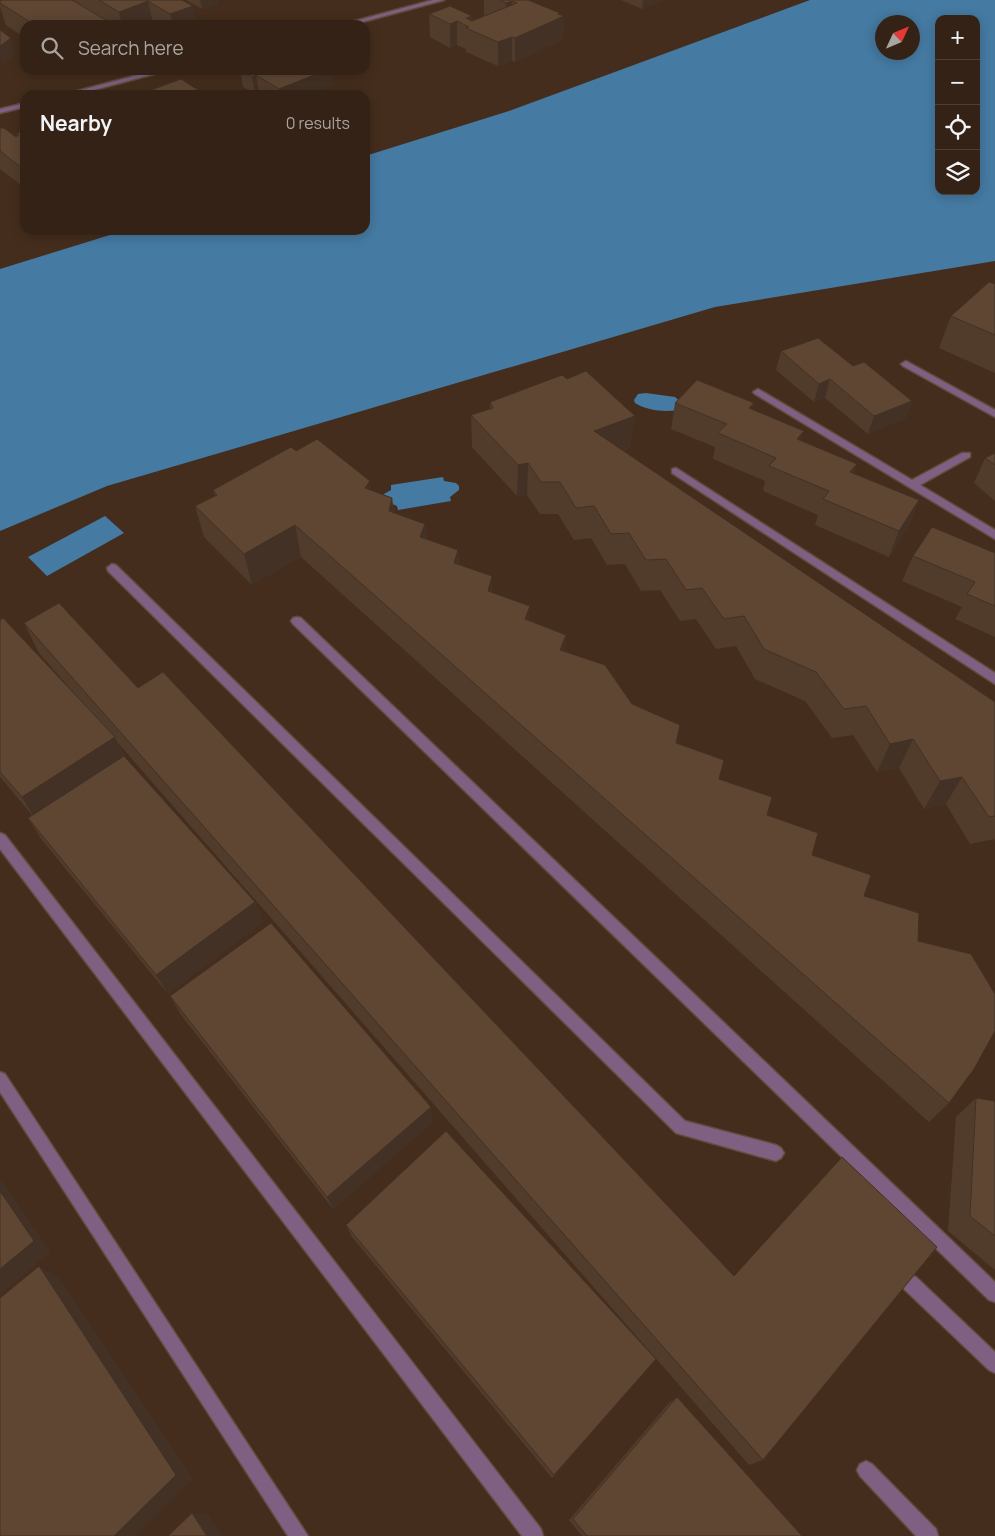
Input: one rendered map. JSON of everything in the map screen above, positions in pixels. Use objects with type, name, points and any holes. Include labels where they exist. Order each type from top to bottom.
[{"type":"street","points":[[363,20],[441,0]]},
{"type":"street","points":[[86,90],[145,75]]},
{"type":"street","points":[[0,112],[20,106]]},
{"type":"street","points":[[906,364],[995,414]]},
{"type":"street","points":[[758,392],[995,536]]},
{"type":"street","points":[[912,485],[966,454]]},
{"type":"street","points":[[676,471],[995,679]]},
{"type":"street","points":[[112,568],[681,1128],[776,1153]]},
{"type":"street","points":[[297,621],[995,1294]]},
{"type":"street","points":[[0,839],[534,1536]]},
{"type":"street","points":[[0,1079],[299,1536]]},
{"type":"street","points":[[910,1282],[995,1364]]},
{"type":"street","points":[[866,1470],[929,1536]]},
{"type":"water","points":[[810,0],[995,0],[995,261],[715,307],[107,486],[0,531],[0,269],[110,235],[370,235],[370,154],[509,111]]},
{"type":"water","points":[[646,393],[675,397],[683,404],[679,410],[662,411],[645,408],[635,403],[634,400],[638,394]]},
{"type":"water","points":[[443,477],[444,481],[456,483],[459,486],[459,490],[450,497],[451,501],[398,510],[397,506],[383,500],[384,494],[391,490],[391,485]]},
{"type":"water","points":[[105,516],[124,533],[47,576],[28,557]]},
{"type":"building","points":[[72,0],[106,20],[27,20],[0,3],[0,1]]},
{"type":"building","points":[[99,0],[182,0],[193,6],[170,14],[148,1],[119,12]]},
{"type":"building","points":[[500,0],[528,0],[564,16],[515,38],[512,37],[498,42],[466,28],[469,27],[457,21],[450,24],[429,14],[450,6],[472,16],[466,18],[472,21],[517,3],[512,1],[506,3]]},
{"type":"building","points":[[0,30],[11,38],[0,46]]},
{"type":"building","points":[[256,75],[314,75],[279,89]]},
{"type":"building","points":[[181,79],[198,90],[151,90]]},
{"type":"building","points":[[0,128],[4,128],[16,137],[19,135],[16,134],[20,132],[20,166],[0,151]]},
{"type":"building","points":[[989,282],[995,284],[995,335],[951,316]]},
{"type":"building","points":[[818,338],[853,366],[864,362],[912,401],[874,416],[830,379],[819,384],[781,351]]},
{"type":"building","points":[[586,371],[635,416],[594,431],[995,702],[995,816],[989,817],[962,777],[940,781],[913,739],[890,744],[866,706],[844,709],[816,672],[764,649],[744,616],[724,619],[702,588],[686,590],[666,559],[646,560],[629,533],[611,534],[594,506],[576,508],[560,482],[541,482],[528,463],[518,465],[471,415],[493,408],[490,402],[562,375],[567,379]]},
{"type":"building","points":[[697,380],[754,403],[749,408],[804,431],[797,439],[857,464],[850,472],[919,500],[899,531],[823,499],[829,491],[769,466],[776,458],[718,433],[727,424],[675,403]]},
{"type":"building","points":[[317,439],[370,481],[365,488],[392,498],[389,511],[425,524],[420,537],[458,550],[454,563],[492,576],[488,591],[530,606],[525,619],[566,635],[560,650],[605,665],[632,704],[680,725],[676,743],[724,760],[719,779],[772,797],[767,815],[818,833],[812,855],[871,875],[864,896],[919,913],[918,941],[971,954],[995,994],[995,1031],[974,1069],[949,1103],[295,525],[244,554],[195,506],[217,495],[213,490],[291,447],[296,451]]},
{"type":"building","points":[[995,453],[995,465],[985,458]]},
{"type":"building","points":[[932,527],[995,553],[995,606],[967,594],[975,582],[913,556]]},
{"type":"building","points":[[59,603],[138,688],[163,672],[734,1276],[842,1157],[937,1247],[763,1460],[24,623]]},
{"type":"building","points":[[3,618],[115,737],[22,797],[0,772],[0,620]]},
{"type":"building","points":[[124,756],[255,902],[156,975],[28,818]]},
{"type":"building","points":[[271,923],[431,1107],[327,1197],[170,996]]},
{"type":"building","points":[[976,1098],[995,1101],[995,1236],[970,1216]]},
{"type":"building","points":[[446,1131],[656,1359],[554,1475],[346,1225]]},
{"type":"building","points":[[0,1191],[34,1241],[0,1269]]},
{"type":"building","points":[[39,1266],[176,1475],[114,1536],[0,1536],[0,1298]]},
{"type":"building","points":[[677,1397],[802,1536],[587,1536],[573,1519]]},
{"type":"building","points":[[192,1513],[207,1536],[168,1536]]}]
